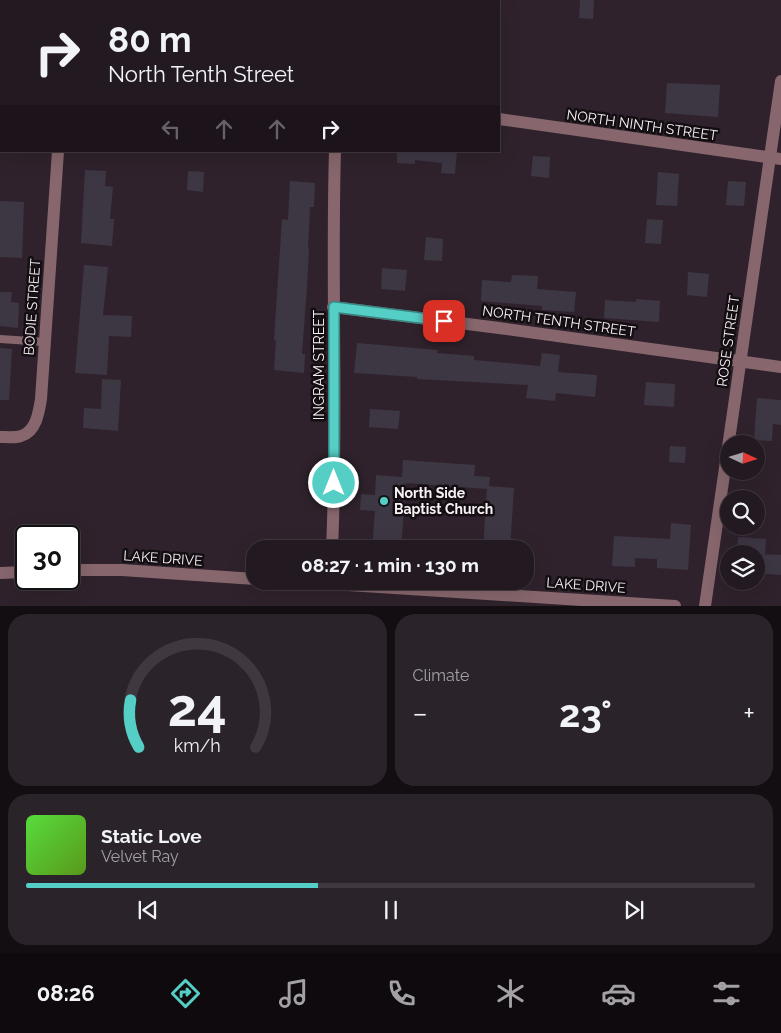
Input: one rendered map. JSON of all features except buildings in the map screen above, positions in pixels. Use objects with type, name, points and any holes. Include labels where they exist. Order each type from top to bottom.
[{"type":"street","name":"ROSE STREET","points":[[705,606],[740,361],[776,158],[781,81]]},
{"type":"street","name":"NORTH NINTH STREET","points":[[500,119],[776,158]]},
{"type":"street","name":"BODIE STREET","points":[[0,436],[21,436],[33,427],[42,399],[44,342],[58,152]]},
{"type":"street","name":"INGRAM STREET","points":[[332,540],[335,472],[335,152]]},
{"type":"street","name":"NORTH TENTH STREET","points":[[334,307],[781,367]]},
{"type":"street","name":"LAKE DRIVE","points":[[80,570],[122,570],[246,578]]},
{"type":"street","points":[[0,573],[15,572]]},
{"type":"street","name":"LAKE DRIVE","points":[[436,590],[675,606]]},
{"type":"lane","points":[[0,339],[44,342]]},
{"type":"place","name":"North Side Baptist Church","points":[[384,501]]},
{"type":"route","points":[[334,483],[334,307],[444,321]]}]
